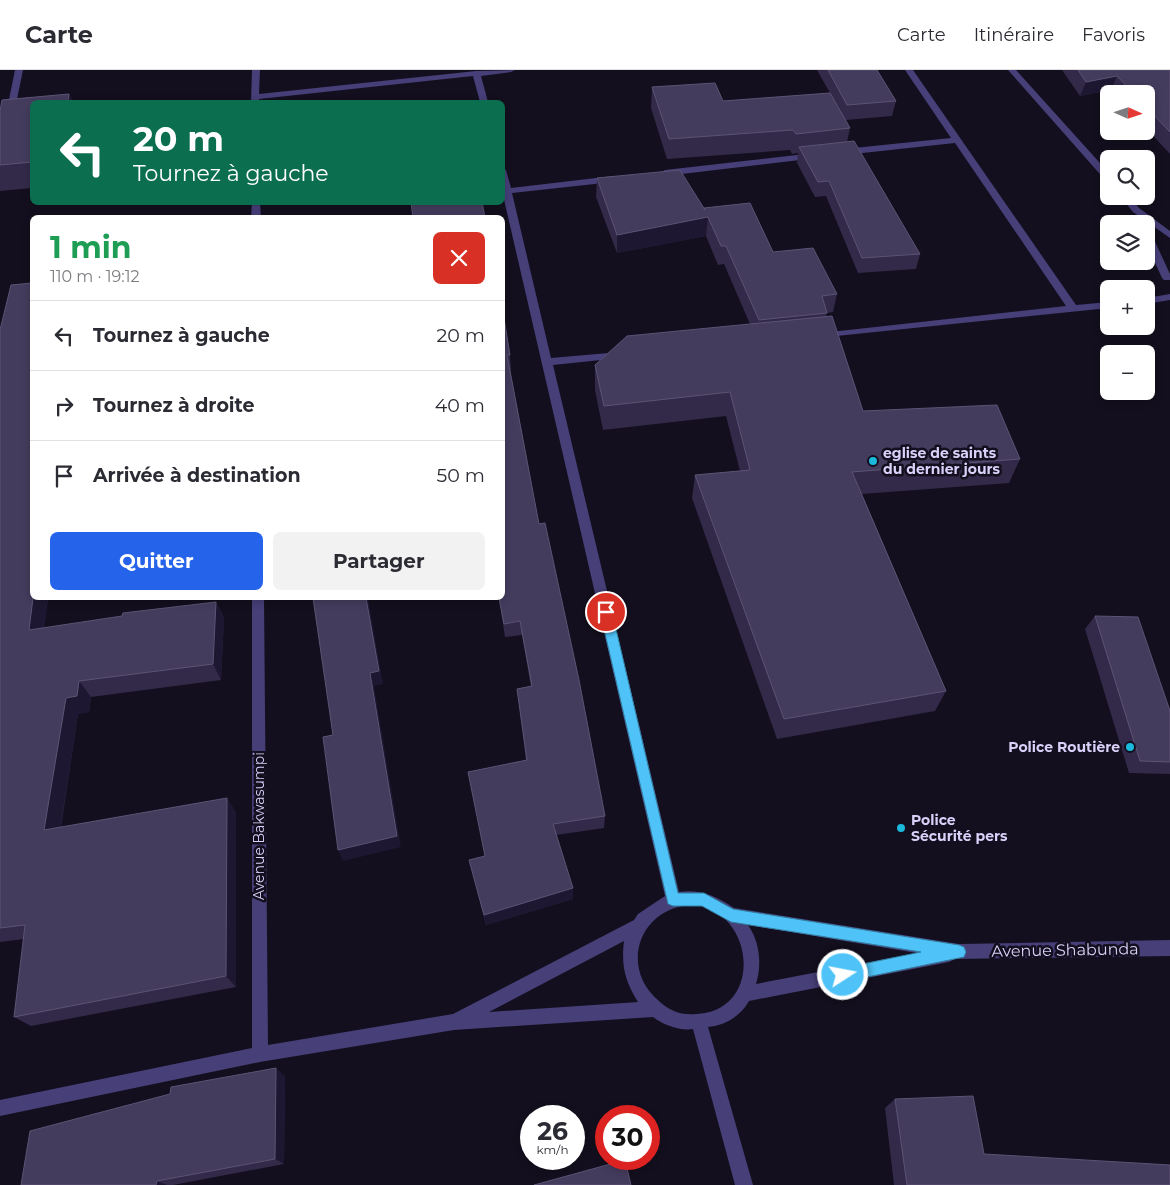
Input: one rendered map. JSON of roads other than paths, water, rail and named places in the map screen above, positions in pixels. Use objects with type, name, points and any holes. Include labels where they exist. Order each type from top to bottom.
[{"type":"street","points":[[8,127],[19,70]]},
{"type":"street","points":[[256,70],[256,100],[511,70]]},
{"type":"street","points":[[909,70],[1073,309]]},
{"type":"street","points":[[1012,70],[1100,169]]},
{"type":"street","points":[[476,73],[483,100]]},
{"type":"street","points":[[830,154],[956,140]]},
{"type":"street","points":[[655,174],[820,155]]},
{"type":"street","points":[[508,191],[626,177]]},
{"type":"street","points":[[505,180],[673,900]]},
{"type":"street","points":[[1132,205],[1170,235]]},
{"type":"street","points":[[1136,210],[1138,215]]},
{"type":"street","points":[[1155,251],[1168,276],[1167,287],[1170,291]]},
{"type":"street","points":[[1155,300],[1170,297]]},
{"type":"street","points":[[813,337],[1100,307]]},
{"type":"street","points":[[548,362],[627,354]]},
{"type":"street","name":"Avenue Bakwasumpi","points":[[258,600],[260,1054]]},
{"type":"street","points":[[454,1022],[636,927],[652,910],[673,900],[704,900],[731,915],[959,952]]},
{"type":"street","points":[[636,927],[628,955],[634,985],[653,1009],[675,1021],[700,1023],[726,1014],[746,994],[753,967],[748,938],[731,915]]},
{"type":"street","name":"Avenue Shabunda","points":[[959,952],[1170,948]]},
{"type":"street","points":[[746,994],[959,952]]},
{"type":"street","points":[[1,1107],[260,1054],[454,1022],[653,1009]]},
{"type":"street","points":[[700,1023],[744,1185]]},
{"type":"place","name":"eglise de saints du dernier jours","points":[[873,461]]},
{"type":"place","name":"Police Routière","points":[[1130,747]]},
{"type":"place","name":"Police Sécurité pers","points":[[901,828]]}]
